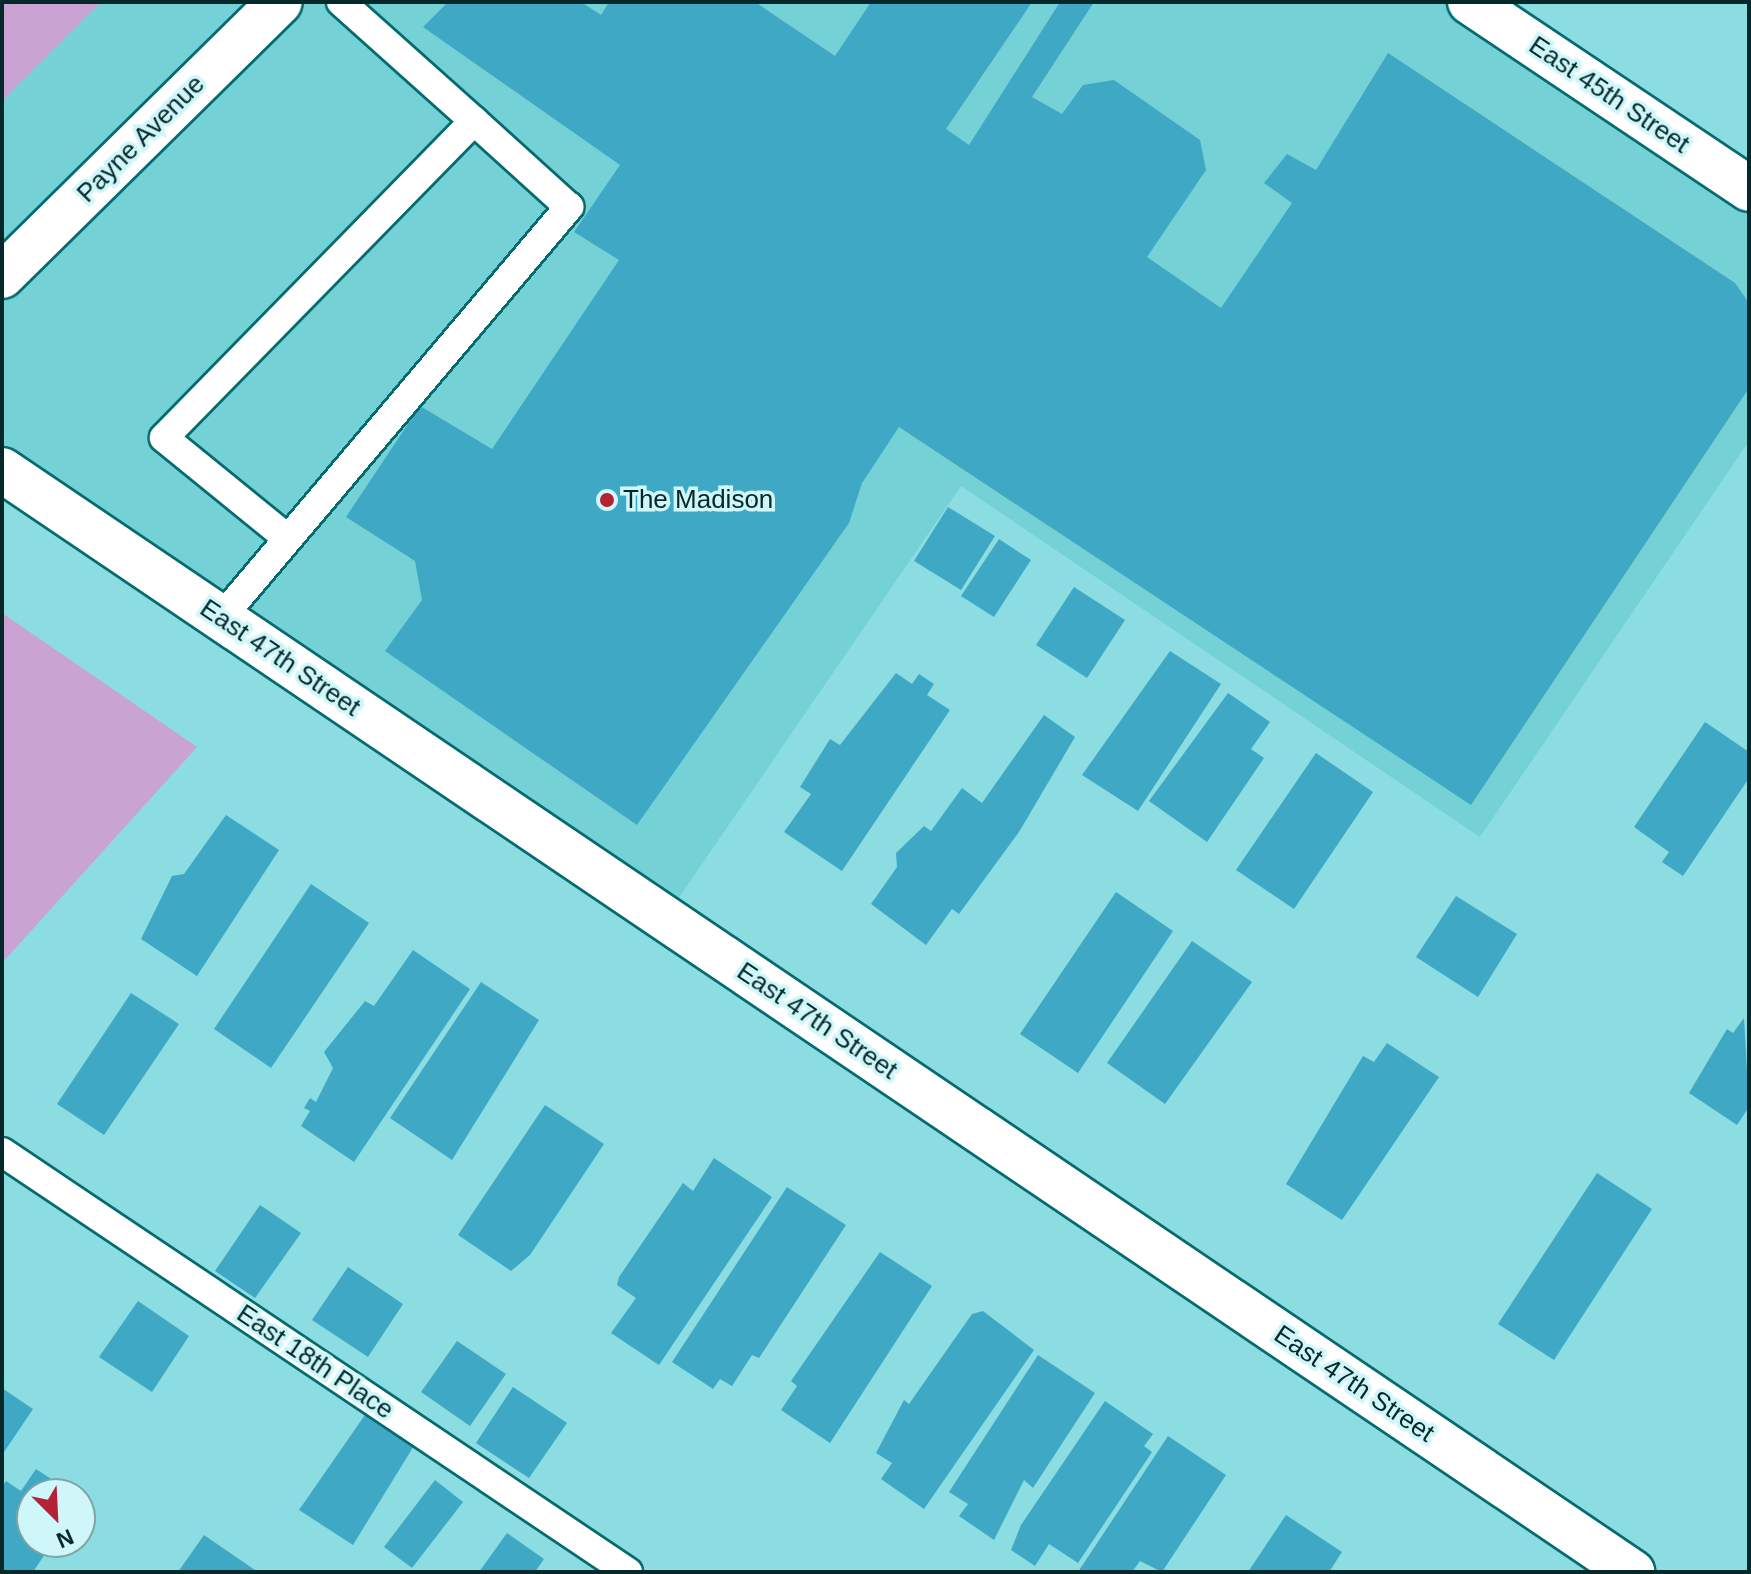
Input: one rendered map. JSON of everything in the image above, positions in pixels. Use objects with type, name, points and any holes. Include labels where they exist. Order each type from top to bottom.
[{"type":"street","name":"Payne Avenue","points":[[2,276],[280,2]]},
{"type":"street","name":"East 45th Street","points":[[1470,2],[1749,189]]},
{"type":"street","name":"East 47th Street","points":[[2,470],[1632,1572]]},
{"type":"lane","points":[[221,618],[286,537],[569,207],[341,2]]},
{"type":"lane","points":[[286,537],[164,438],[474,121]]},
{"type":"lane","name":"East 18th Place","points":[[2,1152],[628,1572]]},
{"type":"shaded area","points":[[2,2],[1470,2],[1749,189],[1749,441],[1480,837],[961,486],[665,918],[2,470]]},
{"type":"shaded area","points":[[2,2],[101,2],[2,101]]},
{"type":"shaded area","points":[[2,613],[197,747],[2,963]]},
{"type":"building","points":[[448,2],[581,2],[601,15],[609,2],[755,2],[835,56],[871,2],[1032,2],[946,129],[969,145],[1060,2],[1094,2],[1032,97],[1062,114],[1083,85],[1114,80],[1200,140],[1206,170],[1147,257],[1221,308],[1292,203],[1264,183],[1287,154],[1316,170],[1388,53],[1735,283],[1749,303],[1749,388],[1471,805],[899,427],[862,483],[849,523],[637,825],[385,651],[422,600],[415,561],[346,517],[420,406],[492,449],[619,260],[574,232],[620,165],[423,27]]},
{"type":"building","points":[[948,507],[995,536],[961,590],[914,561]]},
{"type":"building","points":[[999,539],[1031,560],[994,617],[961,596]]},
{"type":"building","points":[[1074,587],[1125,620],[1087,678],[1036,645]]},
{"type":"building","points":[[1170,651],[1221,684],[1138,811],[1082,775]]},
{"type":"building","points":[[896,673],[912,684],[919,674],[934,684],[927,695],[950,710],[842,871],[784,832],[811,794],[800,787],[830,739],[840,745]]},
{"type":"building","points":[[1228,693],[1270,722],[1251,749],[1264,758],[1207,842],[1149,801]]},
{"type":"building","points":[[1044,715],[1075,737],[1019,832],[959,914],[952,909],[926,945],[871,904],[897,867],[896,853],[924,826],[931,831],[962,788],[982,803]]},
{"type":"building","points":[[1705,722],[1749,752],[1749,778],[1683,876],[1662,862],[1669,852],[1634,827]]},
{"type":"building","points":[[1316,753],[1373,792],[1294,909],[1236,870]]},
{"type":"building","points":[[226,815],[279,850],[197,976],[141,939],[172,876],[184,874]]},
{"type":"building","points":[[311,884],[369,923],[271,1068],[214,1029]]},
{"type":"building","points":[[1116,892],[1173,931],[1078,1073],[1020,1034]]},
{"type":"building","points":[[1456,896],[1517,934],[1478,997],[1416,957]]},
{"type":"building","points":[[1192,941],[1252,982],[1165,1104],[1107,1063]]},
{"type":"building","points":[[413,950],[470,989],[354,1162],[301,1126],[310,1111],[304,1108],[310,1098],[316,1102],[333,1068],[324,1052],[365,1001],[374,1006]]},
{"type":"building","points":[[481,982],[539,1020],[452,1160],[390,1118]]},
{"type":"building","points":[[131,993],[179,1024],[104,1135],[57,1104]]},
{"type":"building","points":[[1744,1018],[1749,1107],[1737,1125],[1689,1093],[1727,1029],[1733,1033]]},
{"type":"building","points":[[1387,1043],[1439,1077],[1342,1220],[1286,1184],[1363,1056],[1374,1062]]},
{"type":"building","points":[[545,1105],[604,1144],[530,1255],[511,1271],[458,1235]]},
{"type":"building","points":[[714,1158],[772,1197],[659,1365],[611,1333],[636,1298],[617,1285],[619,1277],[683,1183],[693,1191]]},
{"type":"building","points":[[1597,1173],[1652,1209],[1554,1360],[1498,1324]]},
{"type":"building","points":[[787,1187],[846,1225],[759,1358],[752,1355],[732,1386],[720,1379],[713,1389],[672,1362]]},
{"type":"building","points":[[260,1205],[301,1233],[255,1298],[215,1271]]},
{"type":"building","points":[[880,1252],[932,1286],[830,1443],[781,1410],[797,1386],[791,1381]]},
{"type":"building","points":[[348,1267],[403,1304],[368,1357],[312,1320]]},
{"type":"building","points":[[138,1301],[189,1336],[152,1392],[99,1357]]},
{"type":"building","points":[[983,1311],[1034,1350],[924,1509],[881,1479],[892,1463],[876,1453],[904,1400],[909,1404],[972,1314]]},
{"type":"building","points":[[457,1341],[506,1374],[470,1426],[421,1392]]},
{"type":"building","points":[[1038,1355],[1095,1393],[1033,1488],[1024,1480],[994,1540],[959,1516],[968,1504],[949,1492]]},
{"type":"building","points":[[513,1387],[567,1423],[529,1478],[476,1443]]},
{"type":"building","points":[[2,1388],[33,1409],[2,1455]]},
{"type":"building","points":[[1105,1401],[1153,1434],[1144,1446],[1152,1452],[1078,1563],[1049,1544],[1035,1566],[1011,1550],[1021,1525]]},
{"type":"building","points":[[367,1412],[415,1444],[353,1545],[299,1510]]},
{"type":"building","points":[[1168,1436],[1226,1475],[1162,1572],[1140,1561],[1132,1572],[1078,1572]]},
{"type":"building","points":[[36,1469],[50,1478],[30,1478]]},
{"type":"building","points":[[435,1480],[463,1502],[412,1568],[384,1547]]},
{"type":"building","points":[[6,1481],[16,1488],[16,1558],[42,1558],[33,1572],[2,1572],[2,1487]]},
{"type":"building","points":[[1286,1515],[1342,1552],[1329,1572],[1248,1572]]},
{"type":"building","points":[[507,1533],[544,1559],[535,1572],[479,1572]]},
{"type":"building","points":[[204,1535],[258,1572],[178,1572]]},
{"type":"place","name":"The Madison","points":[[607,500]]}]
